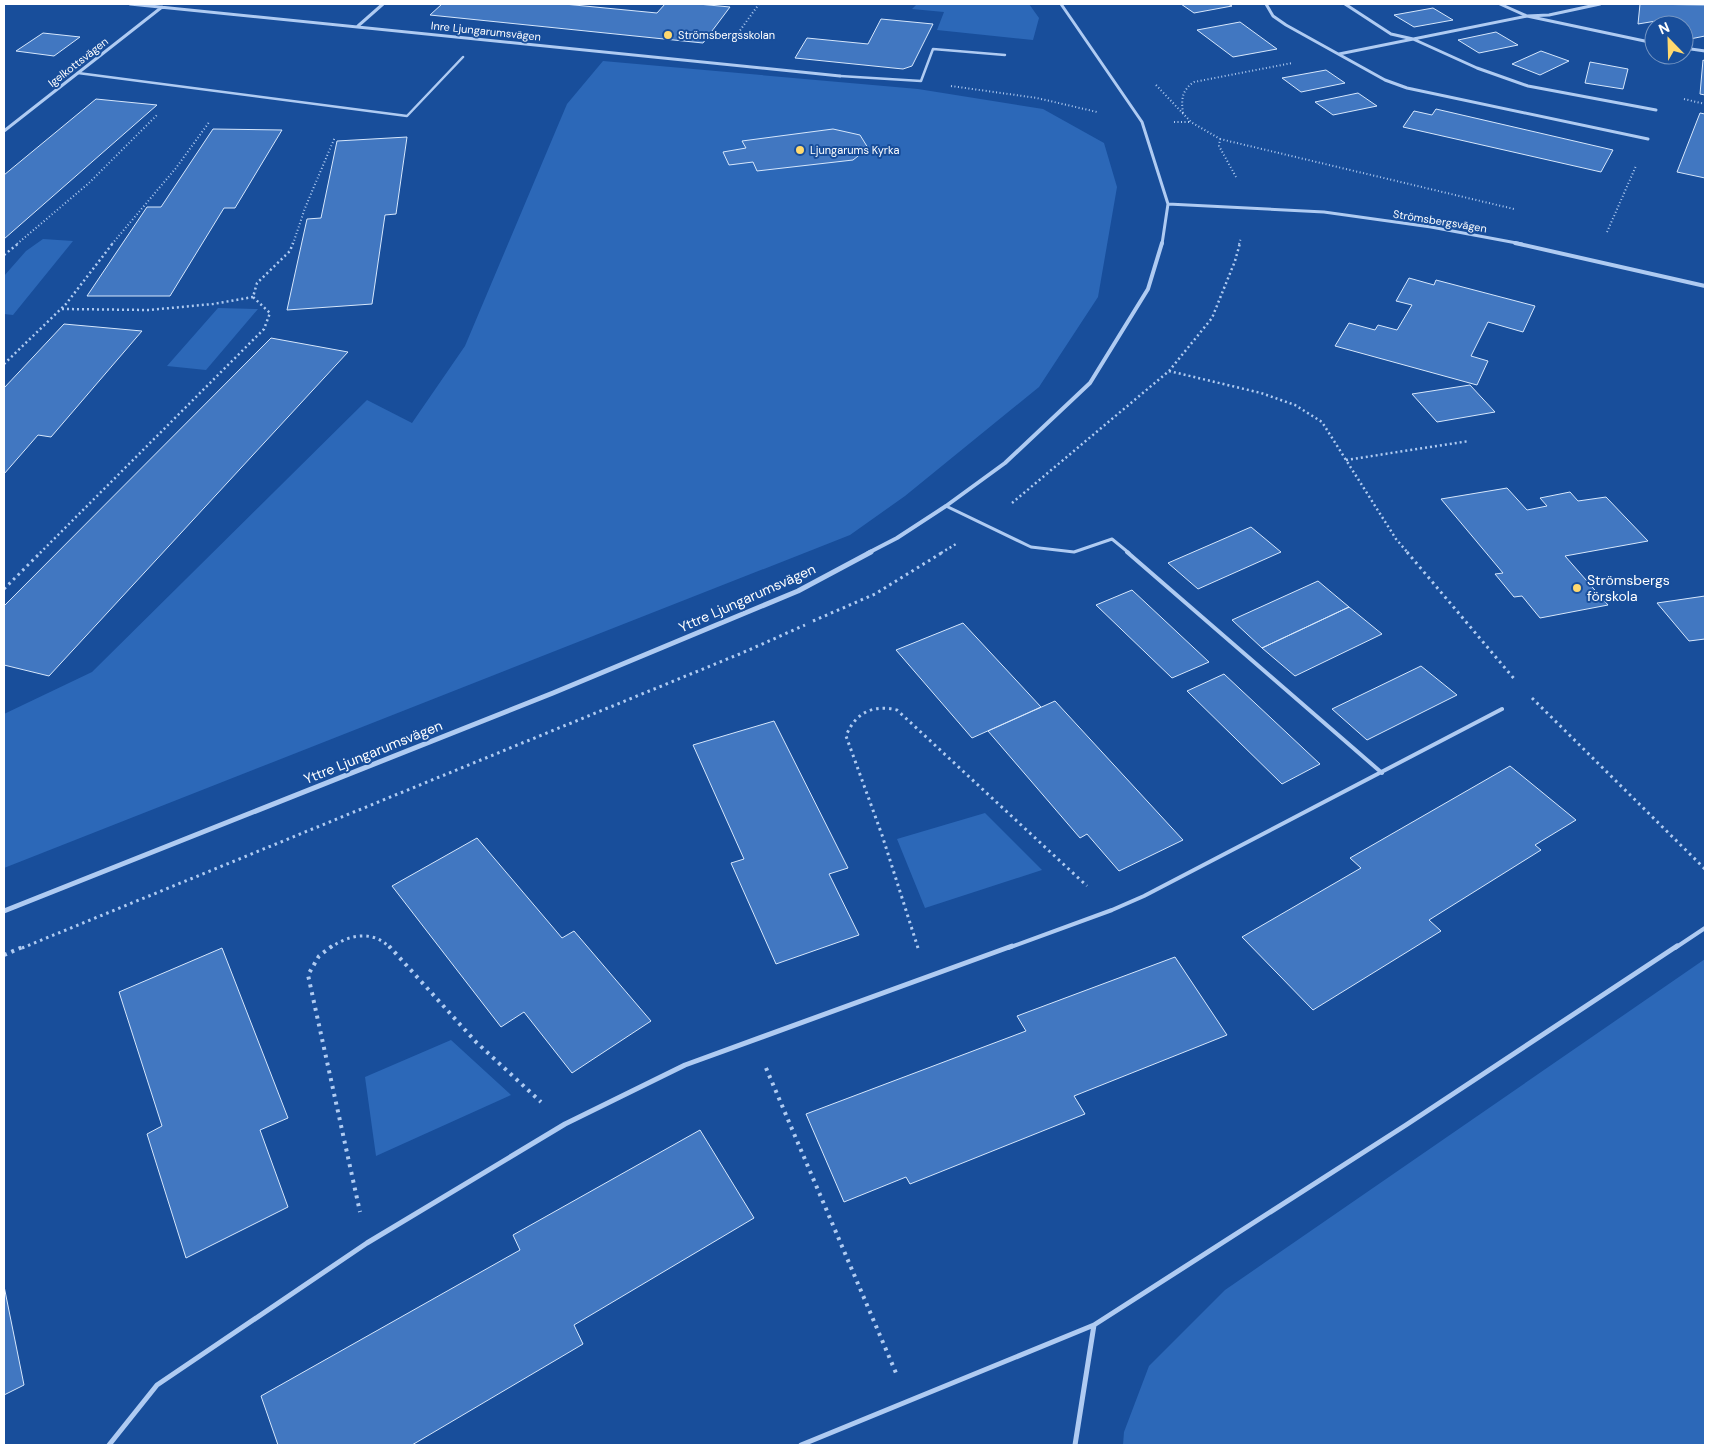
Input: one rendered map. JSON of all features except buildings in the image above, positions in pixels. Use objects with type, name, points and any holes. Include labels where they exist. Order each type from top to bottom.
[{"type":"street","name":"Inre Ljungarumsvägen","points":[[130,4],[840,76]]},
{"type":"street","points":[[358,26],[383,4]]},
{"type":"street","name":"Yttre Ljungarumsvägen","points":[[4,911],[544,697],[798,591],[897,538],[1005,464],[1090,383],[1148,289],[1163,240],[1168,204],[1142,122],[1061,4]]},
{"type":"street","points":[[1266,4],[1273,16],[1286,26],[1385,80],[1408,88],[1648,139]]},
{"type":"street","points":[[1345,4],[1391,34],[1413,39],[1478,68],[1528,86],[1656,110]]},
{"type":"street","points":[[1500,4],[1526,16],[1644,41]]},
{"type":"street","points":[[1339,54],[1526,16],[1549,15],[1600,4]]},
{"type":"street","name":"Igelkottsvägen","points":[[4,131],[162,7]]},
{"type":"street","name":"Strömsbergsvägen","points":[[1168,204],[1324,212],[1431,227],[1550,249],[1705,286]]},
{"type":"lane","points":[[840,76],[921,81],[933,50],[1005,55]]},
{"type":"lane","points":[[78,73],[407,116],[463,57]]},
{"type":"lane","points":[[946,506],[984,526],[1031,547],[1074,552],[1112,540],[1382,773]]},
{"type":"lane","points":[[109,1445],[157,1385],[366,1243],[565,1124],[685,1065],[1112,910],[1144,896],[1502,709]]},
{"type":"lane","points":[[801,1445],[1094,1325],[1406,1125],[1705,928]]},
{"type":"lane","points":[[1075,1445],[1094,1325]]},
{"type":"path","points":[[1183,114],[1180,98],[1187,86],[1194,82],[1339,54]]},
{"type":"path","points":[[921,81],[1037,98],[1086,108],[1117,122],[1192,122]]},
{"type":"path","points":[[1154,83],[1192,122],[1220,139],[1514,209]]},
{"type":"path","points":[[4,256],[89,184],[122,148],[189,88]]},
{"type":"path","points":[[4,364],[61,309],[123,229],[176,168],[229,93]]},
{"type":"path","points":[[253,297],[257,283],[290,252],[305,208],[346,108]]},
{"type":"path","points":[[4,955],[751,649],[875,594],[984,526],[1169,371],[1212,318],[1235,261],[1245,222],[1246,208],[1242,187],[1219,146],[1220,139]]},
{"type":"path","points":[[1607,233],[1648,139]]},
{"type":"path","points":[[61,309],[149,310],[213,304],[253,297]]},
{"type":"path","points":[[4,590],[264,329],[270,313],[253,297]]},
{"type":"path","points":[[1169,371],[1261,393],[1295,405],[1322,422],[1396,539],[1517,683]]},
{"type":"path","points":[[1346,460],[1468,441]]},
{"type":"path","points":[[1531,697],[1705,869]]},
{"type":"path","points":[[927,977],[882,835],[846,736],[849,724],[858,714],[888,707],[897,710],[1112,910]]},
{"type":"path","points":[[366,1243],[308,974],[319,956],[334,945],[362,934],[383,940],[476,1042],[565,1124]]},
{"type":"path","points":[[754,1040],[908,1401]]},
{"type":"shaded area","points":[[917,4],[1029,4],[1039,18],[1033,40],[937,30],[944,12],[912,9]]},
{"type":"shaded area","points":[[603,61],[918,89],[1043,109],[1104,143],[1117,187],[1098,297],[1039,387],[905,496],[850,535],[4,868],[4,714],[92,672],[367,400],[412,423],[465,346],[567,104]]},
{"type":"shaded area","points":[[43,239],[73,241],[13,315],[4,314],[4,276],[26,251]]},
{"type":"shaded area","points":[[218,308],[258,309],[206,370],[167,366]]},
{"type":"shaded area","points":[[985,813],[1042,870],[925,908],[897,839]]},
{"type":"shaded area","points":[[1705,959],[1705,1445],[1123,1445],[1124,1432],[1149,1366],[1225,1290]]},
{"type":"shaded area","points":[[451,1040],[511,1095],[376,1156],[365,1077]]},
{"type":"place","name":"Strömsbergsskolan","points":[[668,35]]},
{"type":"place","name":"Ljungarums Kyrka","points":[[800,150]]},
{"type":"place","name":"Strömsbergs förskola","points":[[1577,588]]}]
